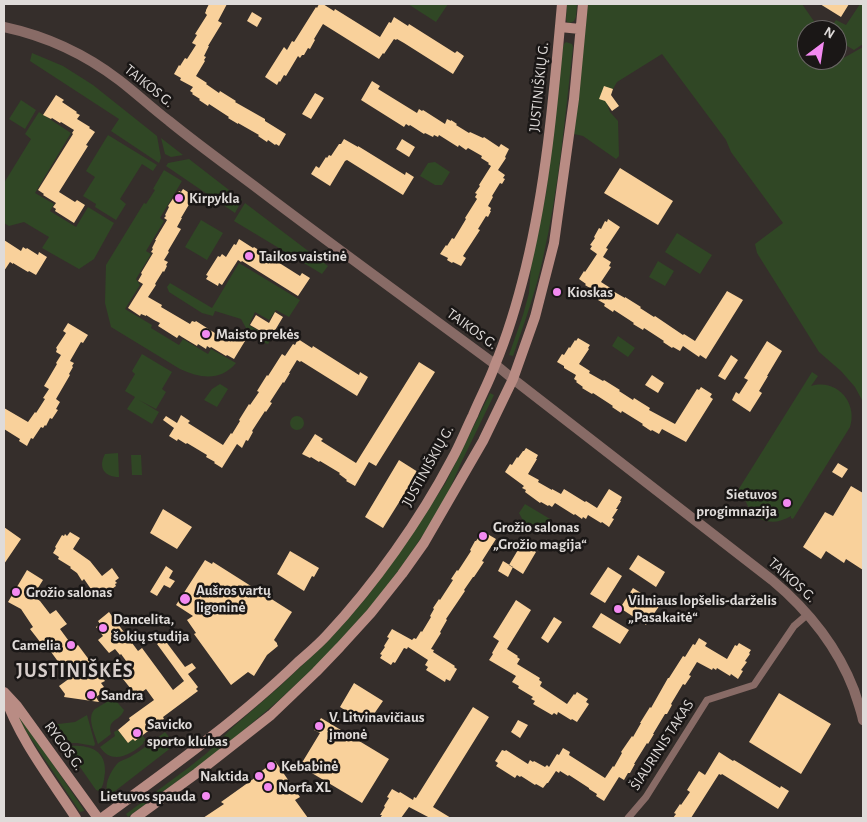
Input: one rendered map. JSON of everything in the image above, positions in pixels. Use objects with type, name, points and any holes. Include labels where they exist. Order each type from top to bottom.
[{"type":"main road","name":"JUSTINIŠKIŲ G.","points":[[100,818],[184,758],[244,711],[326,636],[358,599],[393,553],[427,503],[452,458],[496,365],[516,304],[530,249],[540,197],[554,93],[562,4]]},
{"type":"main road","points":[[135,818],[197,773],[270,715],[316,672],[371,613],[424,543],[483,441],[513,378],[535,317],[554,243],[574,99],[583,4]]},
{"type":"main road","points":[[560,27],[580,29]]},
{"type":"main road","name":"RYGOS G.","points":[[4,693],[17,706],[100,818]]},
{"type":"main road","name":"RYGOS G.","points":[[4,693],[10,712],[19,730],[76,818]]},
{"type":"street","name":"TAIKOS G.","points":[[4,27],[49,40],[108,72],[168,121],[279,205],[513,378],[772,580],[797,602],[821,629],[849,678],[862,712],[863,720]]},
{"type":"street","name":"ŠIAURINIS TAKAS","points":[[628,818],[646,797],[707,700],[754,685],[790,631],[808,614]]},
{"type":"green space","points":[[408,4],[448,4],[436,22]]},
{"type":"green space","points":[[567,4],[577,4],[576,17],[570,23],[566,19]]},
{"type":"green space","points":[[588,4],[802,4],[813,20],[797,20],[797,70],[847,70],[847,56],[863,47],[863,402],[855,387],[841,371],[819,352],[757,253],[755,244],[783,223],[731,152],[726,140],[662,54],[617,82],[606,101],[610,112],[618,121],[619,156],[616,159],[583,136],[574,134]]},
{"type":"green space","points":[[860,4],[863,4],[863,44],[854,50],[847,46],[847,24]]},
{"type":"green space","points":[[566,42],[572,44],[573,47],[561,152],[549,232],[537,283],[513,356],[509,355],[529,293],[531,266],[546,193],[563,47]]},
{"type":"green space","points":[[32,53],[63,66],[93,85],[157,136],[161,158],[159,163],[111,131],[119,119],[30,61]]},
{"type":"green space","points":[[21,100],[36,110],[25,129],[9,119]]},
{"type":"green space","points":[[39,112],[71,133],[35,193],[54,204],[50,211],[76,227],[88,207],[114,223],[94,259],[79,269],[42,248],[49,237],[24,222],[9,226],[4,223],[4,183],[31,139],[25,134]]},
{"type":"green space","points":[[108,135],[157,165],[153,171],[142,164],[120,199],[126,204],[116,220],[95,207],[96,204],[83,196],[95,177],[86,171]]},
{"type":"green space","points":[[161,138],[183,155],[171,157],[165,154]]},
{"type":"green space","points":[[189,159],[242,200],[235,213],[166,166],[168,163]]},
{"type":"green space","points":[[435,162],[450,172],[442,185],[435,185],[420,176],[428,163]]},
{"type":"green space","points":[[164,170],[182,181],[160,218],[164,221],[146,251],[151,254],[136,279],[140,285],[125,309],[152,325],[151,328],[179,345],[183,339],[208,354],[211,349],[236,363],[230,369],[217,376],[195,375],[180,369],[111,327],[105,303],[106,265],[144,203],[146,204],[155,190],[153,189]]},
{"type":"green space","points":[[245,203],[328,266],[322,274],[234,221]]},
{"type":"green space","points":[[201,220],[223,233],[207,260],[185,247]]},
{"type":"green space","points":[[677,233],[712,255],[700,274],[665,252]]},
{"type":"green space","points":[[658,261],[674,271],[665,286],[649,277]]},
{"type":"green space","points":[[239,263],[300,300],[289,317],[276,310],[269,320],[255,312],[249,325],[271,339],[268,344],[246,328],[241,319],[215,311],[213,316],[202,313],[169,292],[167,287],[170,283],[212,308]]},
{"type":"green space","points":[[618,336],[635,348],[628,357],[612,346]]},
{"type":"green space","points":[[142,354],[172,372],[162,389],[166,392],[156,409],[139,400],[159,412],[152,424],[127,409],[135,397],[125,391],[135,374],[132,371]]},
{"type":"green space","points":[[812,372],[818,376],[811,386],[820,384],[837,389],[848,401],[852,418],[850,427],[793,519],[791,516],[776,522],[768,521],[756,516],[744,495],[741,499],[735,495]]},
{"type":"green space","points":[[220,384],[228,389],[217,407],[204,400],[212,389]]},
{"type":"green space","points":[[490,393],[494,395],[442,507],[401,567],[371,606],[323,659],[278,701],[219,751],[128,817],[126,814],[207,753],[233,727],[278,688],[327,642],[367,597],[445,484]]},
{"type":"green space","points":[[294,416],[300,416],[304,423],[300,430],[294,430],[290,426],[290,420]]},
{"type":"green space","points":[[118,453],[119,477],[114,477],[106,473],[102,463],[105,454]]},
{"type":"green space","points":[[131,455],[141,455],[142,475],[132,475]]},
{"type":"green space","points":[[525,504],[550,519],[546,528],[527,528],[519,513]]},
{"type":"green space","points":[[113,691],[120,695],[117,702],[124,710],[120,717],[112,723],[111,734],[98,744],[91,721],[92,712],[110,700],[109,695]]},
{"type":"green space","points":[[11,702],[84,811],[80,812],[11,709]]},
{"type":"green space","points":[[87,715],[94,746],[63,743],[50,725],[75,722]]},
{"type":"green space","points":[[118,730],[128,743],[133,739],[135,741],[142,735],[146,740],[128,754],[116,757],[110,756],[100,747],[115,736],[114,732]]},
{"type":"green space","points":[[165,732],[175,744],[110,795],[107,783],[116,765]]},
{"type":"green space","points":[[83,746],[99,753],[105,764],[105,772],[103,785],[99,791],[96,790],[66,747]]},
{"type":"building","points":[[209,4],[227,4],[218,21],[222,23],[208,46],[204,56],[206,57],[205,61],[196,76],[219,93],[220,91],[286,134],[279,146],[268,140],[267,142],[209,104],[208,106],[199,100],[190,91],[193,87],[180,80],[181,78],[174,74],[196,45],[192,43],[197,35],[195,34],[207,15],[205,13]]},
{"type":"building","points":[[319,4],[323,4],[334,11],[335,9],[380,37],[394,17],[408,26],[409,24],[455,53],[457,51],[464,56],[453,74],[404,43],[394,39],[379,59],[323,24],[310,49],[308,48],[300,58],[298,56],[286,76],[284,75],[277,85],[265,77],[284,47],[287,50],[292,41],[294,42]]},
{"type":"building","points":[[820,4],[849,4],[841,17]]},
{"type":"building","points":[[252,12],[262,18],[257,27],[247,21]]},
{"type":"building","points":[[372,81],[380,86],[378,89],[417,113],[419,109],[423,110],[445,124],[447,119],[451,120],[469,133],[484,137],[499,147],[501,144],[509,149],[506,158],[498,170],[505,175],[503,178],[505,179],[502,184],[500,183],[492,196],[488,206],[491,208],[491,211],[488,217],[486,216],[478,229],[480,230],[463,256],[466,258],[461,266],[452,263],[447,260],[448,258],[440,254],[452,238],[454,239],[466,219],[477,199],[475,197],[477,194],[475,193],[491,166],[481,158],[482,156],[468,148],[466,150],[459,145],[458,147],[439,135],[438,137],[434,135],[433,137],[424,134],[410,125],[406,124],[404,127],[361,100]]},
{"type":"building","points":[[604,86],[613,89],[611,95],[619,106],[612,111],[605,101],[599,99]]},
{"type":"building","points":[[315,93],[324,98],[311,119],[302,114]]},
{"type":"building","points":[[56,95],[64,100],[62,102],[80,115],[77,119],[95,132],[59,192],[75,202],[77,200],[85,205],[74,223],[55,211],[56,209],[53,207],[56,203],[38,190],[74,130],[61,122],[43,115]]},
{"type":"building","points":[[344,139],[405,175],[406,172],[414,177],[403,195],[347,160],[330,186],[311,174],[316,166],[319,168],[326,157],[331,156]]},
{"type":"building","points":[[402,139],[415,147],[409,157],[396,149]]},
{"type":"building","points":[[620,168],[673,201],[658,225],[604,193]]},
{"type":"building","points":[[183,189],[194,196],[181,218],[177,227],[181,229],[164,260],[168,262],[167,266],[148,297],[190,324],[192,321],[196,321],[218,335],[221,331],[235,339],[237,336],[245,341],[234,359],[211,347],[207,346],[206,349],[198,344],[197,346],[179,335],[177,338],[158,326],[160,323],[146,315],[141,314],[140,316],[128,308],[143,284],[138,281],[153,253],[151,252],[155,240],[167,220],[164,218],[168,206],[179,191],[181,192]]},
{"type":"building","points":[[608,219],[620,227],[606,248],[608,249],[603,257],[611,262],[609,266],[611,267],[601,282],[683,335],[695,341],[727,291],[743,300],[706,359],[700,355],[699,357],[683,346],[680,351],[672,348],[644,328],[643,330],[614,310],[613,312],[595,297],[598,293],[579,279],[597,254],[590,249],[592,246],[590,245],[599,228],[601,229]]},
{"type":"building","points":[[239,239],[300,276],[302,273],[310,278],[298,296],[238,260],[222,285],[219,283],[218,286],[206,279],[208,276],[206,275],[218,256],[220,257],[222,254],[226,257]]},
{"type":"building","points":[[4,240],[21,251],[23,247],[38,255],[39,252],[47,257],[36,275],[10,262],[4,271]]},
{"type":"building","points":[[275,312],[283,317],[271,337],[250,325],[256,315],[269,323]]},
{"type":"building","points":[[68,323],[88,335],[83,343],[81,342],[70,361],[74,363],[73,367],[56,399],[60,402],[56,409],[58,410],[52,419],[50,418],[46,426],[41,427],[33,439],[31,438],[27,446],[4,429],[4,408],[28,422],[36,413],[49,389],[44,386],[61,355],[56,352],[56,348],[66,333],[63,331]]},
{"type":"building","points":[[578,338],[590,345],[579,364],[590,371],[589,373],[604,380],[633,400],[634,398],[650,408],[649,410],[675,424],[697,389],[699,390],[701,387],[712,394],[710,397],[713,399],[686,442],[662,429],[659,434],[651,431],[643,424],[622,411],[621,413],[593,393],[582,388],[574,379],[576,375],[557,362],[562,354],[564,355]]},
{"type":"building","points":[[298,339],[312,348],[313,346],[359,375],[360,372],[368,377],[357,396],[297,360],[284,383],[270,402],[272,403],[252,431],[248,441],[246,440],[242,448],[237,444],[222,468],[206,457],[207,455],[187,443],[178,439],[177,441],[169,436],[174,428],[163,420],[166,416],[177,423],[181,415],[190,421],[188,423],[223,445],[232,434],[249,404],[259,392],[257,391],[267,375],[282,354],[285,356]]},
{"type":"building","points":[[767,341],[782,351],[759,391],[762,393],[750,412],[732,400],[736,392],[739,394],[748,380],[744,378]]},
{"type":"building","points":[[731,355],[738,360],[725,380],[718,376]]},
{"type":"building","points":[[419,362],[435,372],[376,466],[369,462],[355,486],[346,481],[340,473],[320,461],[302,454],[315,434],[323,439],[321,441],[356,463]]},
{"type":"building","points":[[652,375],[664,383],[658,393],[645,385]]},
{"type":"building","points":[[526,448],[538,455],[528,474],[552,490],[561,494],[564,489],[597,508],[609,489],[622,497],[609,527],[588,515],[586,519],[583,517],[582,519],[555,503],[552,507],[540,503],[525,492],[526,490],[522,488],[524,486],[505,472],[510,464],[512,465]]},
{"type":"building","points":[[399,460],[418,472],[383,528],[365,517]]},
{"type":"building","points":[[838,463],[848,469],[842,478],[832,472]]},
{"type":"building","points":[[851,486],[863,493],[863,570],[846,559],[844,563],[826,551],[821,559],[803,547],[825,512],[833,516]]},
{"type":"building","points":[[163,509],[192,527],[177,549],[150,533]]},
{"type":"building","points":[[4,527],[21,539],[4,564]]},
{"type":"building","points":[[70,532],[80,538],[73,549],[90,561],[102,576],[112,568],[119,578],[115,581],[117,583],[115,584],[116,586],[105,594],[98,596],[84,579],[82,581],[71,567],[58,559],[59,557],[53,553],[62,535],[64,536],[65,534],[67,536]]},
{"type":"building","points":[[484,532],[496,539],[482,561],[484,562],[446,619],[441,633],[431,649],[457,669],[450,681],[446,679],[445,682],[426,670],[428,667],[425,665],[428,660],[408,647],[407,649],[404,648],[395,663],[393,662],[391,665],[380,658],[382,655],[380,654],[389,638],[387,637],[392,629],[412,640],[416,639],[422,632],[431,617],[433,608],[453,580],[451,579],[471,551],[475,541]]},
{"type":"building","points":[[522,543],[536,552],[523,574],[509,565]]},
{"type":"building","points":[[290,551],[319,568],[304,591],[277,574]]},
{"type":"building","points":[[638,555],[665,572],[656,587],[629,569]]},
{"type":"building","points":[[205,560],[212,564],[213,562],[292,612],[274,640],[278,646],[267,655],[254,676],[248,672],[231,685],[194,634],[196,633],[187,620],[193,616],[176,605]]},
{"type":"building","points":[[503,561],[513,567],[508,577],[498,571]]},
{"type":"building","points":[[166,566],[173,571],[169,578],[175,581],[170,588],[164,585],[157,596],[150,592]]},
{"type":"building","points":[[608,567],[622,576],[605,603],[590,594]]},
{"type":"building","points":[[27,570],[43,580],[33,596],[40,601],[50,614],[56,610],[67,624],[60,629],[74,648],[78,645],[105,681],[101,683],[104,687],[100,689],[103,692],[96,697],[99,702],[64,697],[65,694],[59,686],[70,678],[46,645],[44,647],[30,629],[33,627],[21,609],[8,602]]},
{"type":"building","points":[[633,588],[660,605],[646,625],[620,608]]},
{"type":"building","points":[[516,600],[531,610],[507,649],[520,659],[517,664],[540,678],[539,680],[542,682],[540,686],[567,704],[577,692],[588,699],[586,702],[589,704],[577,722],[558,712],[557,715],[554,713],[552,715],[533,704],[535,701],[531,699],[533,697],[512,682],[516,676],[489,660],[499,641],[493,637]]},
{"type":"building","points":[[109,612],[138,651],[142,648],[173,690],[184,681],[157,644],[164,639],[185,667],[192,663],[196,668],[188,674],[198,687],[196,689],[198,691],[135,741],[133,739],[128,743],[118,730],[130,720],[129,718],[154,700],[146,689],[139,694],[137,692],[135,694],[123,679],[126,677],[124,675],[132,669],[121,654],[115,649],[109,653],[98,640],[103,636],[96,627],[100,624],[98,621]]},
{"type":"building","points":[[601,613],[629,630],[620,644],[592,627]]},
{"type":"building","points":[[554,617],[562,622],[548,643],[541,638]]},
{"type":"building","points":[[699,638],[707,643],[705,646],[727,659],[735,645],[737,646],[739,643],[751,650],[745,661],[747,662],[741,670],[743,671],[738,679],[717,668],[712,670],[697,662],[689,675],[691,676],[685,685],[683,684],[667,714],[665,714],[630,773],[628,773],[624,780],[619,777],[604,801],[589,788],[560,771],[559,773],[556,771],[543,788],[521,776],[517,775],[515,778],[496,766],[498,763],[495,761],[502,750],[506,750],[528,764],[530,760],[549,767],[563,748],[570,752],[569,755],[605,778],[633,737],[668,678],[683,656],[685,657]]},
{"type":"building","points":[[354,683],[383,701],[367,724],[340,707]]},
{"type":"building","points":[[779,693],[831,724],[801,774],[749,742]]},
{"type":"building","points":[[473,707],[489,717],[433,807],[451,818],[430,818],[409,807],[401,818],[380,818],[389,798],[387,797],[392,789],[413,800],[414,797],[416,798]]},
{"type":"building","points":[[321,718],[389,759],[362,803],[300,766],[320,733],[314,730]]},
{"type":"building","points":[[518,720],[528,725],[520,738],[511,732]]},
{"type":"building","points":[[719,752],[780,788],[781,786],[789,791],[778,809],[722,774],[719,774],[691,818],[673,818],[676,814],[674,813],[690,792],[687,790],[699,771],[705,775]]},
{"type":"building","name":"Norfa XL","points":[[275,761],[300,797],[295,800],[308,818],[203,818],[224,804],[221,802]]},
{"type":"place","name":"Kirpykla","points":[[179,198]]},
{"type":"place","name":"Taikos vaistinė","points":[[249,256]]},
{"type":"place","name":"Kioskas","points":[[557,292]]},
{"type":"place","name":"Maisto prekės","points":[[206,334]]},
{"type":"place","name":"Sietuvos progimnazija","points":[[787,503]]},
{"type":"place","name":"Grožio salonas „Grožio magija“","points":[[483,536]]},
{"type":"place","name":"Grožio salonas","points":[[16,592]]},
{"type":"place","name":"Aušros vartų ligoninė","points":[[185,599]]},
{"type":"place","name":"Vilniaus lopšelis-darželis „Pasakaitė“","points":[[618,609]]},
{"type":"place","name":"Dancelita, šokių studija","points":[[103,628]]},
{"type":"place","name":"Camelia","points":[[71,645]]},
{"type":"place","name":"Sandra","points":[[91,695]]},
{"type":"place","name":"V. Litvinavičiaus įmonė","points":[[319,726]]},
{"type":"place","name":"Savicko sporto klubas","points":[[137,733]]},
{"type":"place","name":"Kebabinė","points":[[271,766]]},
{"type":"place","name":"Naktida","points":[[259,776]]},
{"type":"place","name":"Norfa XL","points":[[268,787]]},
{"type":"place","name":"Lietuvos spauda","points":[[206,796]]},
{"type":"district","name":"JUSTINIŠKĖS","points":[[75,671]]}]
